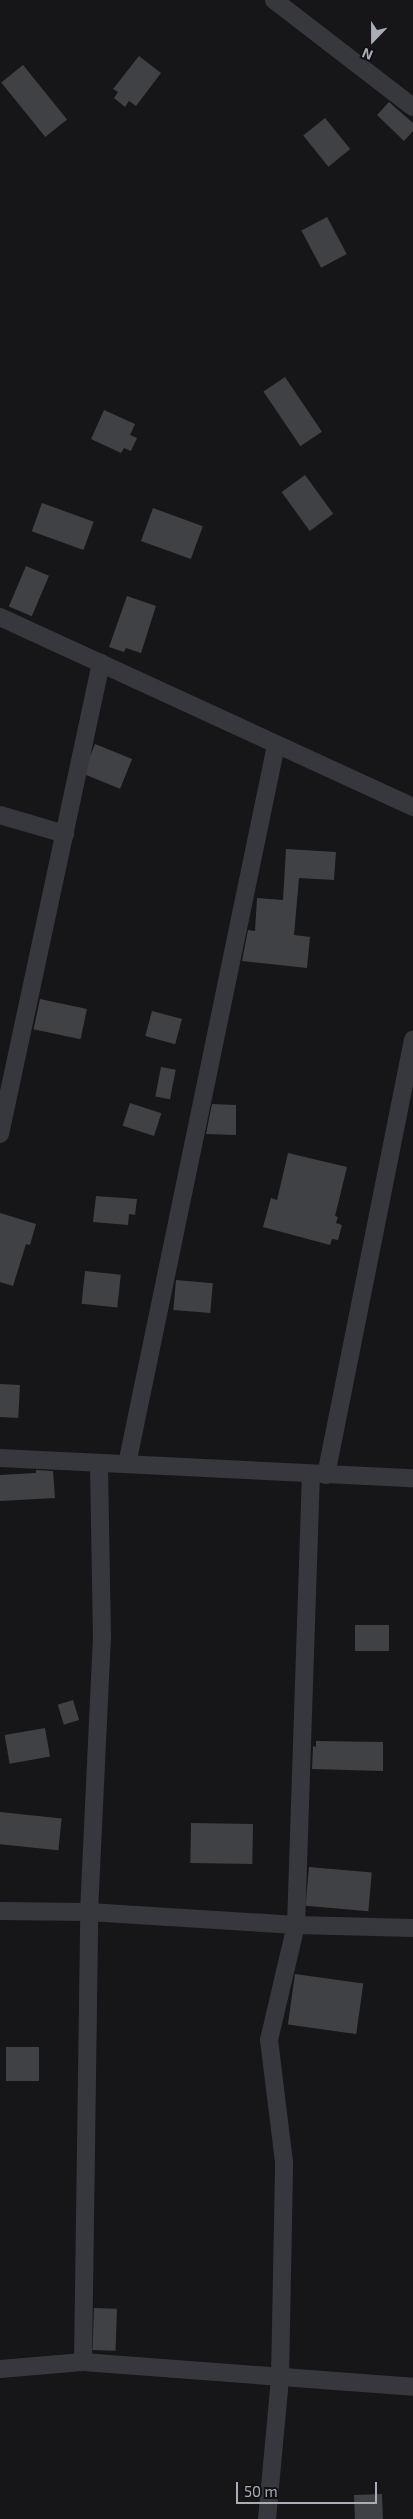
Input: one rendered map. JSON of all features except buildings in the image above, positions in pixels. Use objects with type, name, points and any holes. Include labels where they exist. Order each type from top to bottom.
[{"type":"street","points":[[274,0],[413,107]]},
{"type":"street","points":[[0,617],[413,807]]},
{"type":"street","points":[[0,1134],[101,664]]},
{"type":"street","points":[[127,1464],[276,745]]},
{"type":"street","points":[[0,815],[65,834]]},
{"type":"street","points":[[267,2519],[280,2378],[284,2162],[269,2040],[296,1925],[318,1475],[413,1040]]},
{"type":"street","points":[[0,1458],[318,1475],[413,1478]]},
{"type":"street","points":[[83,2362],[89,1912],[102,1638],[99,1463]]},
{"type":"street","points":[[0,1912],[89,1912],[296,1925],[413,1928]]},
{"type":"street","points":[[0,2369],[83,2362],[413,2387]]}]
